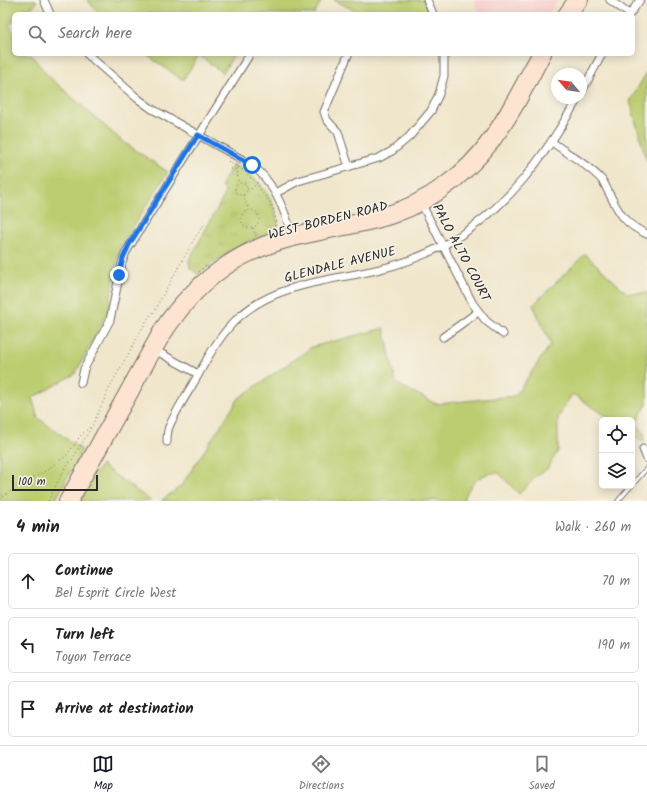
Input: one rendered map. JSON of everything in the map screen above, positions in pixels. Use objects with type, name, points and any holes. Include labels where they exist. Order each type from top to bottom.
[{"type":"main road","points":[[564,12],[573,0]]},
{"type":"main road","points":[[574,12],[583,0]]},
{"type":"main road","name":"WEST BORDEN ROAD","points":[[420,202],[475,154],[499,123],[536,56]]},
{"type":"main road","name":"WEST BORDEN ROAD","points":[[73,501],[176,305],[202,278],[216,267],[250,248],[274,238],[292,237],[392,219],[420,202],[453,186],[481,160],[505,128],[545,56]]},
{"type":"main road","name":"WEST BORDEN ROAD","points":[[64,501],[152,349]]},
{"type":"street","points":[[44,0],[49,12]]},
{"type":"street","points":[[427,0],[432,12]]},
{"type":"street","points":[[610,0],[626,12]]},
{"type":"street","points":[[631,12],[640,0]]},
{"type":"street","points":[[89,56],[137,98],[152,109],[262,172],[276,193],[292,237]]},
{"type":"street","points":[[348,56],[324,112],[327,120],[338,132],[349,167]]},
{"type":"street","points":[[276,193],[298,181],[379,158],[392,151],[409,138],[431,111],[439,94],[444,76],[444,56]]},
{"type":"street","points":[[587,82],[601,56]]},
{"type":"street","points":[[81,383],[84,369],[110,320],[122,263],[126,252],[248,57]]},
{"type":"street","name":"GLENDALE AVENUE","points":[[167,442],[168,428],[215,344],[240,316],[255,305],[285,290],[301,285],[376,270],[398,264],[443,246],[481,221],[511,195],[552,142],[574,104]]},
{"type":"street","points":[[552,142],[590,168],[602,180],[618,210],[626,221],[635,229],[647,234]]},
{"type":"street","name":"PALO ALTO COURT","points":[[420,202],[478,312],[486,321],[503,334]]},
{"type":"street","points":[[443,337],[478,312]]},
{"type":"street","points":[[152,349],[198,374]]},
{"type":"street","points":[[643,449],[647,459]]},
{"type":"lane","points":[[635,482],[647,468]]},
{"type":"lane","points":[[618,501],[629,489]]},
{"type":"path","points":[[228,161],[247,173],[249,177],[253,178],[260,186],[265,198],[270,201],[277,224],[272,231]]},
{"type":"path","points":[[238,167],[239,183]]},
{"type":"path","points":[[231,169],[237,170]]},
{"type":"path","points":[[239,183],[244,184],[247,189]]},
{"type":"path","points":[[239,183],[235,187],[235,191],[238,194],[243,194]]},
{"type":"path","points":[[243,194],[247,189],[258,183]]},
{"type":"path","points":[[243,194],[249,211]]},
{"type":"path","points":[[249,211],[254,212],[258,216],[258,224],[253,228],[247,228],[242,222],[242,216],[249,211]]},
{"type":"path","points":[[48,501],[65,468],[72,460],[92,426],[111,385],[147,320],[157,308],[195,238],[205,223]]},
{"type":"path","points":[[252,238],[257,236],[253,228]]},
{"type":"path","points":[[197,273],[211,262]]},
{"type":"path","points":[[0,498],[21,483],[44,472],[67,455],[81,435],[92,426]]},
{"type":"shaded area","points":[[473,0],[558,0],[550,12],[479,12]]},
{"type":"green space","points":[[0,0],[36,0],[36,4],[26,12],[12,12],[12,23],[9,25],[12,29],[12,56],[33,56],[47,75],[122,141],[168,172],[120,247],[108,311],[75,374],[32,398],[38,418],[82,450],[55,501],[0,501]]},
{"type":"green space","points":[[87,0],[322,0],[315,12],[97,12]]},
{"type":"green space","points":[[334,0],[427,0],[432,12],[357,12]]},
{"type":"green space","points":[[148,56],[198,56],[183,80]]},
{"type":"green space","points":[[200,56],[233,56],[223,73]]},
{"type":"green space","points":[[647,72],[647,162],[630,101]]},
{"type":"green space","points":[[233,164],[257,181],[269,196],[278,225],[274,232],[248,242],[229,252],[198,274],[190,268],[189,260],[224,196],[225,190],[221,187]]},
{"type":"green space","points":[[585,254],[627,293],[647,293],[647,405],[641,413],[637,424],[644,433],[644,442],[635,436],[635,417],[608,417],[573,394],[558,418],[558,451],[547,469],[538,475],[519,494],[499,473],[493,473],[487,474],[476,480],[463,501],[161,501],[181,486],[239,398],[312,347],[384,328],[396,383],[436,404],[515,396],[551,344],[533,305]]},
{"type":"green space","points":[[101,465],[151,501],[79,501]]},
{"type":"route","points":[[119,275],[123,258],[129,245],[198,135],[252,165]]}]
